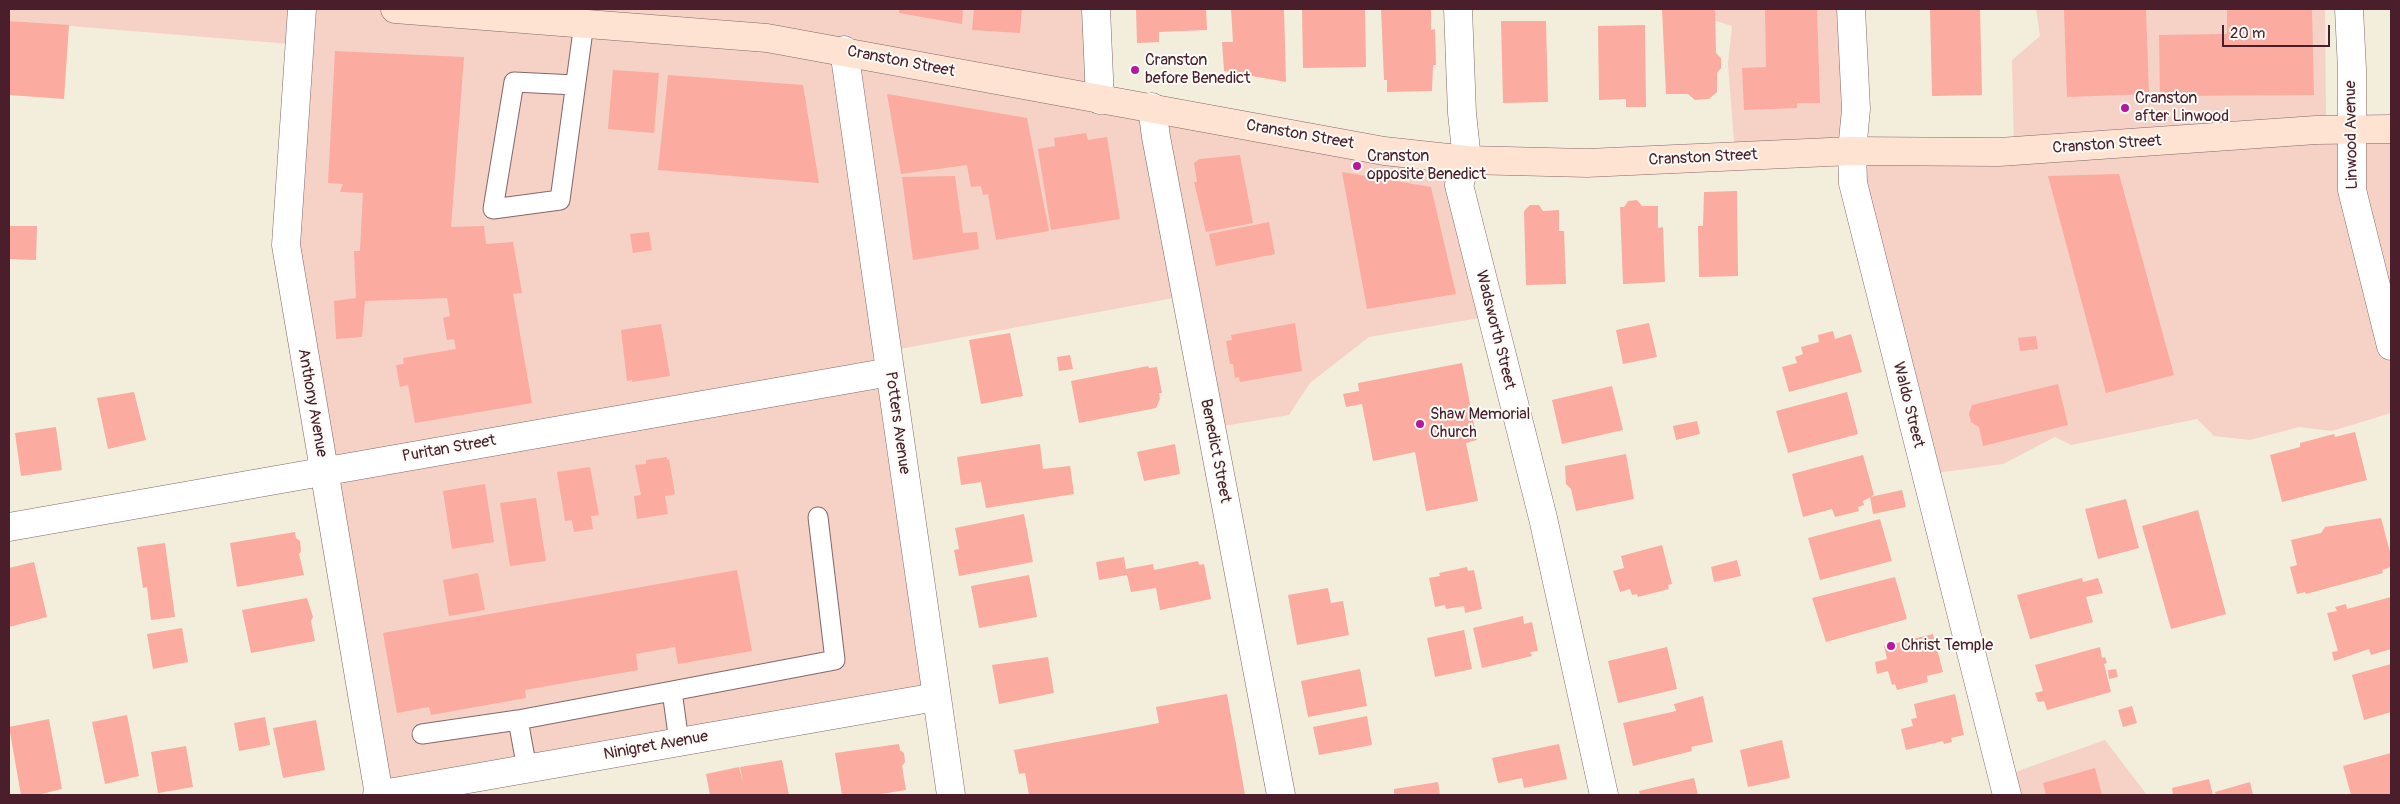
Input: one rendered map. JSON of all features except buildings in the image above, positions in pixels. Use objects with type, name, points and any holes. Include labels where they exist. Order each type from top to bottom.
[{"type":"main road","name":"Cranston Street","points":[[395,9],[767,38],[844,50],[1100,100],[1152,107],[1384,151],[1467,160],[1587,163],[1852,151],[1999,152],[2391,128]]},
{"type":"street","name":"Anthony Avenue","points":[[302,9],[286,245],[378,795]]},
{"type":"street","points":[[1096,9],[1100,100]]},
{"type":"street","name":"Wadsworth Street","points":[[1458,9],[1462,113],[1467,160],[1459,185],[1543,518],[1604,795]]},
{"type":"street","name":"Waldo Street","points":[[1851,9],[1856,109],[1852,151],[1853,183],[2007,795]]},
{"type":"street","name":"Linwood Avenue","points":[[2349,9],[2352,190],[2358,222],[2391,346]]},
{"type":"street","name":"Potters Avenue","points":[[844,50],[951,795]]},
{"type":"street","name":"Benedict Street","points":[[1152,107],[1156,137],[1281,795]]},
{"type":"street","name":"Puritan Street","points":[[9,527],[890,372]]},
{"type":"street","name":"Ninigret Avenue","points":[[378,795],[936,697]]},
{"type":"lane","points":[[575,85],[514,82],[493,208],[560,200],[584,23]]},
{"type":"lane","points":[[422,734],[518,720],[835,660],[818,517]]},
{"type":"lane","points":[[672,691],[679,742]]},
{"type":"lane","points":[[518,720],[527,769]]},
{"type":"shaded area","points":[[9,9],[1097,9],[1101,85],[1456,160],[1485,317],[1369,337],[1310,383],[1289,415],[1206,429],[1179,297],[873,354],[925,704],[365,795],[317,509],[314,478],[277,253],[290,44],[9,21]]},
{"type":"shaded area","points":[[1699,9],[1854,9],[1849,141],[1735,155],[1728,64],[1732,26],[1710,19]]},
{"type":"shaded area","points":[[2036,9],[2325,9],[2326,121],[2391,140],[2391,413],[2332,431],[2299,427],[2250,440],[2214,436],[2197,419],[2071,445],[2055,437],[2003,464],[1929,474],[1858,156],[2014,149],[2012,60],[2040,36]]},
{"type":"shaded area","points":[[2105,740],[2147,795],[2004,795],[2001,777]]},
{"type":"place","name":"Cranston before Benedict","points":[[1135,70]]},
{"type":"place","name":"Cranston after Linwood","points":[[2125,108]]},
{"type":"place","name":"Cranston opposite Benedict","points":[[1357,166]]},
{"type":"place","name":"Shaw Memorial Church","points":[[1420,424]]},
{"type":"place","name":"Christ Temple","points":[[1891,646]]}]
